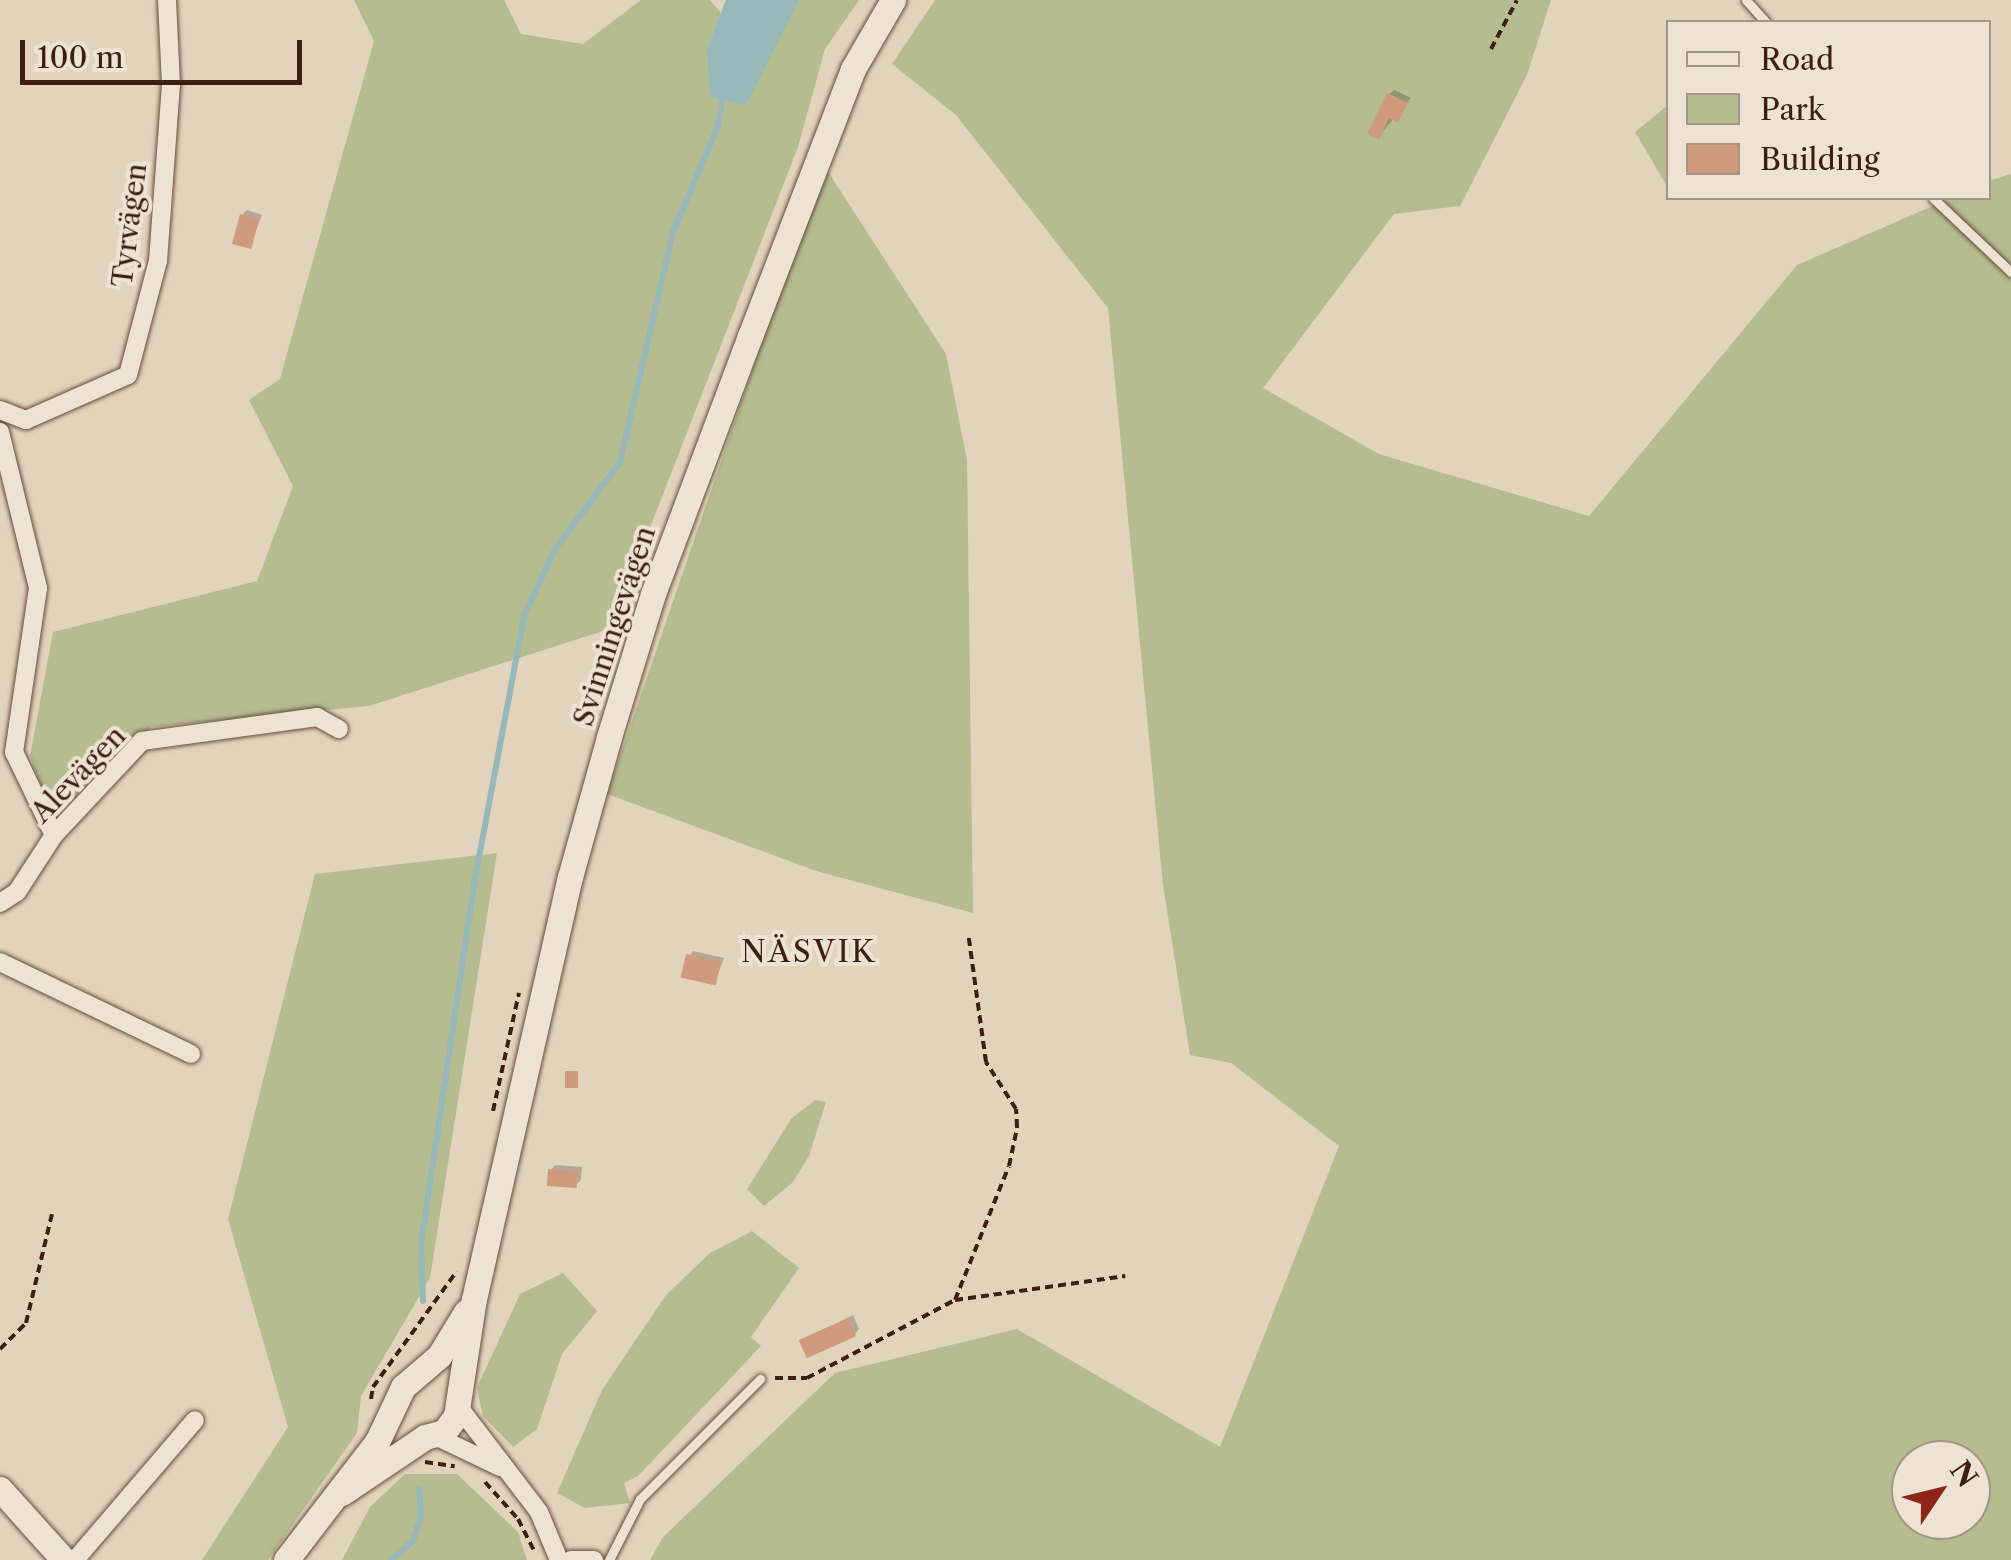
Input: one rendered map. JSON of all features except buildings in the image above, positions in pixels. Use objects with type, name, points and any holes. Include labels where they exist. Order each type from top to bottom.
[{"type":"main road","name":"Svinningevägen","points":[[342,1493],[452,1425],[474,1299],[570,877],[648,612],[852,69],[894,0]]},
{"type":"main road","name":"Svinningevägen","points":[[286,1560],[342,1493],[403,1387],[418,1377],[474,1299]]},
{"type":"main road","points":[[418,1377],[445,1381],[457,1401]]},
{"type":"main road","points":[[396,1404],[406,1429],[430,1436]]},
{"type":"main road","points":[[0,1490],[64,1560]]},
{"type":"street","name":"Tyrvägen","points":[[0,410],[26,420],[128,376],[158,262],[171,85],[167,0]]},
{"type":"street","points":[[0,432],[38,588],[14,752],[54,834]]},
{"type":"street","name":"Alevägen","points":[[0,903],[17,892],[54,834],[142,741],[317,717],[340,729]]},
{"type":"street","points":[[0,962],[191,1054]]},
{"type":"street","points":[[457,1401],[539,1512],[559,1560]]},
{"type":"street","points":[[76,1560],[195,1420]]},
{"type":"street","points":[[430,1436],[505,1470]]},
{"type":"street","points":[[571,1560],[594,1560]]},
{"type":"lane","points":[[1746,0],[1764,20]]},
{"type":"lane","points":[[1935,200],[2011,272]]},
{"type":"lane","points":[[610,1560],[640,1499],[760,1379]]},
{"type":"path","points":[[1491,49],[1517,0]]},
{"type":"path","points":[[954,1300],[1009,1166],[1017,1127],[1016,1109],[986,1062],[968,933]]},
{"type":"path","points":[[0,1349],[26,1323],[52,1214]]},
{"type":"path","points":[[760,1379],[807,1378],[954,1300],[1125,1276]]},
{"type":"path","points":[[412,1465],[466,1468]]},
{"type":"path","points":[[479,1477],[518,1519],[538,1560]]},
{"type":"green space","points":[[354,0],[504,0],[521,34],[583,44],[641,0],[710,0],[721,13],[707,48],[765,57],[799,0],[859,0],[825,49],[798,147],[618,610],[603,631],[369,706],[151,727],[78,797],[51,812],[30,756],[53,632],[257,581],[293,486],[249,400],[280,379],[374,41]]},
{"type":"green space","points":[[935,0],[1551,0],[1527,75],[1460,206],[1394,214],[1263,388],[1379,454],[1589,516],[1797,265],[1946,200],[1991,200],[1991,180],[2011,174],[2011,1560],[650,1560],[663,1537],[835,1373],[1017,1329],[1220,1447],[1339,1146],[1231,1063],[1190,1055],[1163,885],[1108,308],[956,115],[892,64]]},
{"type":"green space","points":[[1666,107],[1666,185],[1635,132]]},
{"type":"green space","points":[[823,164],[946,354],[967,460],[973,913],[816,871],[607,794]]},
{"type":"green space","points":[[497,853],[430,1278],[361,1396],[357,1433],[268,1560],[202,1560],[288,1427],[228,1219],[315,874]]},
{"type":"green space","points":[[815,1100],[826,1102],[809,1156],[793,1182],[764,1206],[747,1189],[791,1119]]},
{"type":"green space","points":[[752,1231],[799,1268],[751,1337],[761,1346],[638,1476],[624,1483],[630,1503],[585,1508],[557,1493],[602,1390],[666,1295],[710,1253]]},
{"type":"green space","points":[[563,1273],[597,1311],[562,1354],[537,1429],[513,1447],[483,1416],[477,1388],[520,1294]]},
{"type":"green space","points":[[405,1474],[457,1474],[518,1532],[527,1560],[342,1560],[370,1507]]},
{"type":"water","points":[[726,0],[799,0],[746,105],[710,97],[707,48]]},
{"type":"waterway","points":[[423,1301],[421,1244],[474,884],[524,616],[555,549],[620,462],[673,232],[718,126],[724,91]]},
{"type":"waterway","points":[[391,1560],[413,1541],[421,1517],[419,1489]]},
{"type":"district","name":"NÄSVIK","points":[[809,952]]}]
